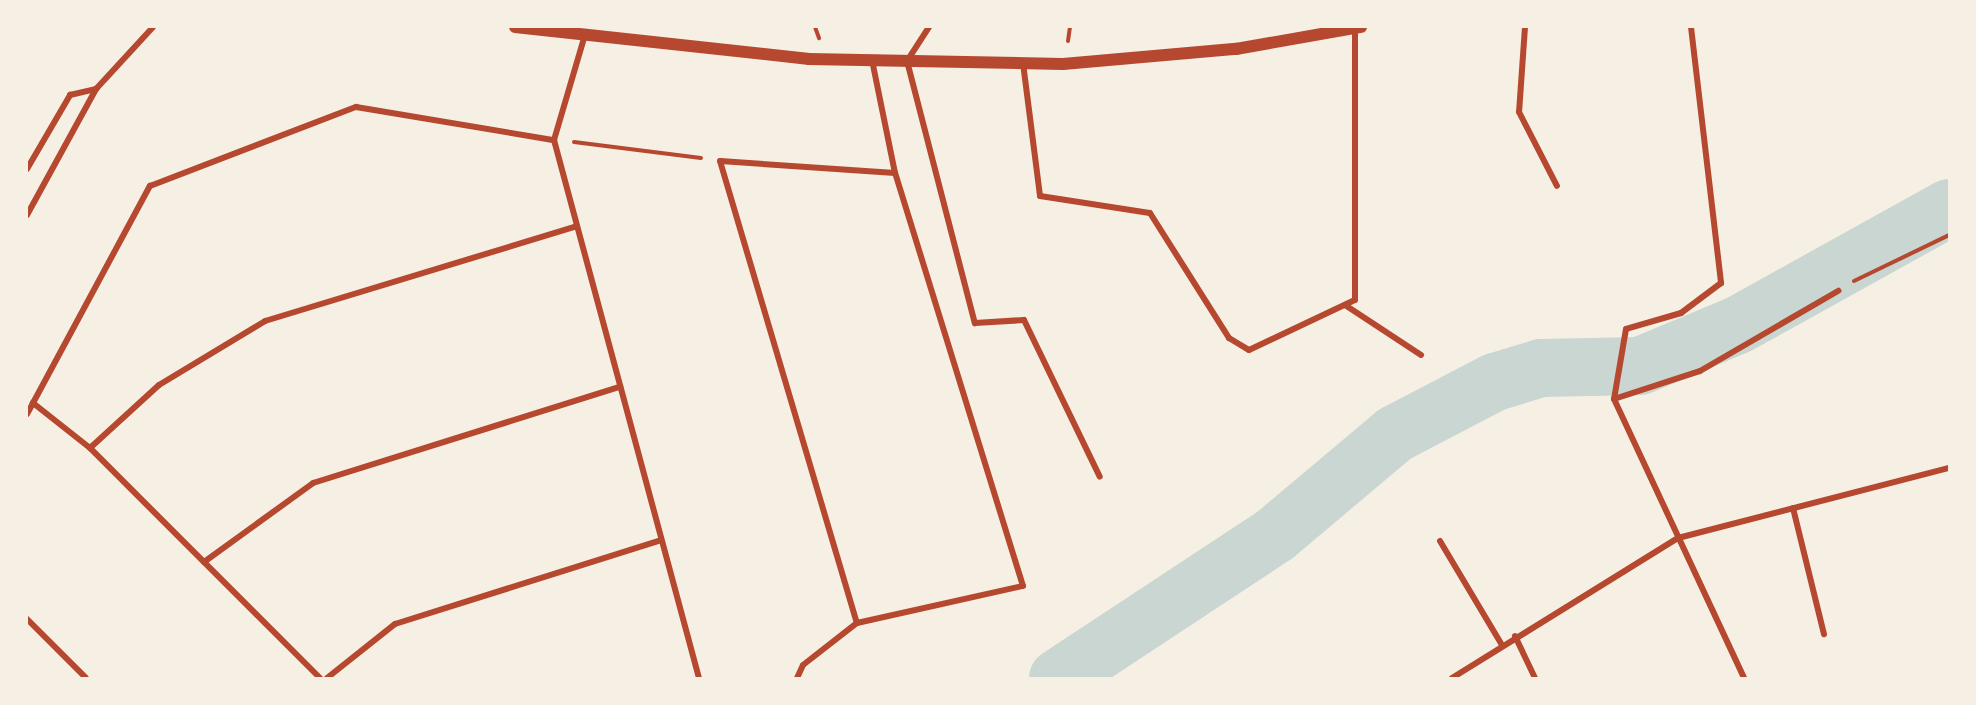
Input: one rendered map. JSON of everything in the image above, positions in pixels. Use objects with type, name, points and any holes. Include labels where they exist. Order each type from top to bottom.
[{"type":"main road","points":[[515,27],[584,38],[872,60],[1023,63],[1236,49],[1358,28]]},
{"type":"street","points":[[27,215],[96,89],[153,27]]},
{"type":"street","points":[[929,27],[907,61],[975,323],[1024,320],[1100,477]]},
{"type":"street","points":[[1525,27],[1519,112],[1557,186]]},
{"type":"street","points":[[1691,27],[1721,283],[1681,313],[1626,329],[1614,399],[1744,678]]},
{"type":"street","points":[[1023,63],[1040,196],[1150,213],[1229,338],[1249,350],[1355,300],[1358,28]]},
{"type":"street","points":[[584,38],[554,140],[699,678]]},
{"type":"street","points":[[797,678],[803,665],[857,623],[1023,586],[896,173],[872,60]]},
{"type":"street","points":[[27,169],[70,95],[96,89]]},
{"type":"street","points":[[27,414],[150,186],[356,107],[554,140]]},
{"type":"street","points":[[857,623],[720,161],[896,173]]},
{"type":"street","points":[[90,448],[159,385],[266,321],[577,226]]},
{"type":"street","points":[[1614,399],[1700,372],[1838,291]]},
{"type":"street","points":[[1345,305],[1421,355]]},
{"type":"street","points":[[204,562],[313,483],[620,387]]},
{"type":"street","points":[[33,403],[90,448],[320,678]]},
{"type":"street","points":[[1452,678],[1515,636],[1678,538],[1949,468]]},
{"type":"street","points":[[1793,508],[1824,634]]},
{"type":"street","points":[[327,678],[395,624],[661,540]]},
{"type":"street","points":[[1440,541],[1502,645]]},
{"type":"street","points":[[27,619],[86,678]]},
{"type":"street","points":[[1515,636],[1535,678]]},
{"type":"path","points":[[554,140],[720,161]]},
{"type":"path","points":[[1838,291],[1872,269],[1949,235]]},
{"type":"waterway","points":[[1058,678],[1275,535],[1395,434],[1495,382],[1541,368],[1640,366],[1738,325],[1949,208]]}]
